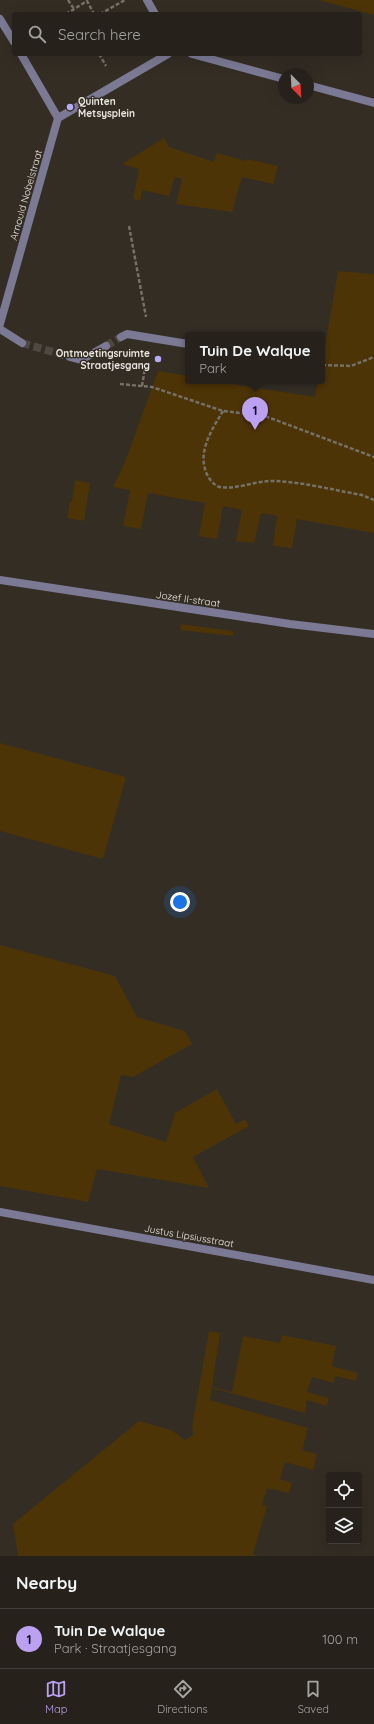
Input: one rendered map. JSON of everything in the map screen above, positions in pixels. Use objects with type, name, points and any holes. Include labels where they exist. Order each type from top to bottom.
[{"type":"street","points":[[147,0],[154,12]]},
{"type":"street","points":[[0,18],[12,39]]},
{"type":"street","points":[[22,56],[58,118],[165,56]]},
{"type":"street","points":[[199,56],[278,77]]},
{"type":"street","points":[[314,87],[374,103]]},
{"type":"street","name":"Arnould Nobelstraat","points":[[0,324],[58,118]]},
{"type":"street","points":[[0,329],[22,343]]},
{"type":"street","points":[[121,336],[127,334],[185,344]]},
{"type":"street","points":[[70,357],[81,360],[106,346]]},
{"type":"street","name":"Jozef II-straat","points":[[0,580],[282,623],[374,634]]},
{"type":"street","name":"Justus Lipsiusstraat","points":[[0,1212],[374,1280]]},
{"type":"path","points":[[68,0],[74,10]]},
{"type":"path","points":[[104,12],[125,0]]},
{"type":"path","points":[[70,12],[87,1],[93,12]]},
{"type":"path","points":[[129,226],[150,338]]},
{"type":"path","points":[[325,365],[351,366],[374,357]]},
{"type":"path","points":[[142,386],[145,368]]},
{"type":"path","points":[[120,384],[152,387],[223,411],[265,416],[374,457]]},
{"type":"path","points":[[223,411],[208,437],[203,459],[205,472],[212,483],[220,487],[240,486],[259,481],[276,481],[362,495],[374,500]]},
{"type":"shaded area","points":[[319,0],[374,0],[374,15]]},
{"type":"shaded area","points":[[164,138],[169,147],[214,162],[217,153],[246,161],[247,159],[278,166],[273,184],[242,177],[232,212],[176,204],[182,179],[175,177],[169,196],[142,190],[140,201],[133,199],[139,169],[122,164]]},
{"type":"shaded area","points":[[338,271],[374,274],[374,533],[297,519],[292,548],[273,546],[277,516],[261,513],[254,543],[236,541],[242,510],[223,506],[217,539],[199,536],[205,503],[148,493],[141,529],[123,526],[130,490],[113,487],[125,462],[158,371],[185,376],[185,384],[232,384],[315,397],[317,384],[325,384],[325,345]]},
{"type":"shaded area","points":[[75,480],[90,483],[84,521],[67,518],[70,502],[72,502]]},
{"type":"shaded area","points":[[181,624],[233,631],[233,636],[180,630]]},
{"type":"shaded area","points":[[0,743],[126,777],[103,859],[0,831]]},
{"type":"shaded area","points":[[0,945],[115,976],[137,1017],[185,1031],[192,1044],[133,1077],[121,1075],[109,1124],[166,1142],[175,1113],[217,1089],[236,1124],[245,1119],[249,1126],[193,1157],[209,1188],[97,1169],[88,1202],[0,1186]]},
{"type":"shaded area","points":[[209,1331],[220,1333],[212,1387],[232,1392],[243,1336],[280,1343],[282,1335],[336,1346],[332,1366],[358,1373],[356,1381],[335,1376],[334,1383],[312,1377],[307,1392],[329,1398],[327,1406],[307,1400],[305,1413],[212,1388],[210,1400],[308,1428],[302,1450],[317,1454],[313,1470],[285,1462],[280,1479],[292,1483],[289,1493],[267,1488],[262,1505],[267,1506],[253,1554],[259,1556],[18,1556],[13,1524],[139,1421],[171,1430],[185,1440],[193,1435],[192,1426]]},
{"type":"tunnel","points":[[106,346],[121,337]]},
{"type":"tunnel","points":[[22,343],[70,357]]},
{"type":"place","name":"Quinten Metsysplein","points":[[70,107]]},
{"type":"place","name":"Ontmoetingsruimte Straatjesgang","points":[[158,359]]},
{"type":"place","name":"Tuin De Walque","points":[[255,430]]}]
